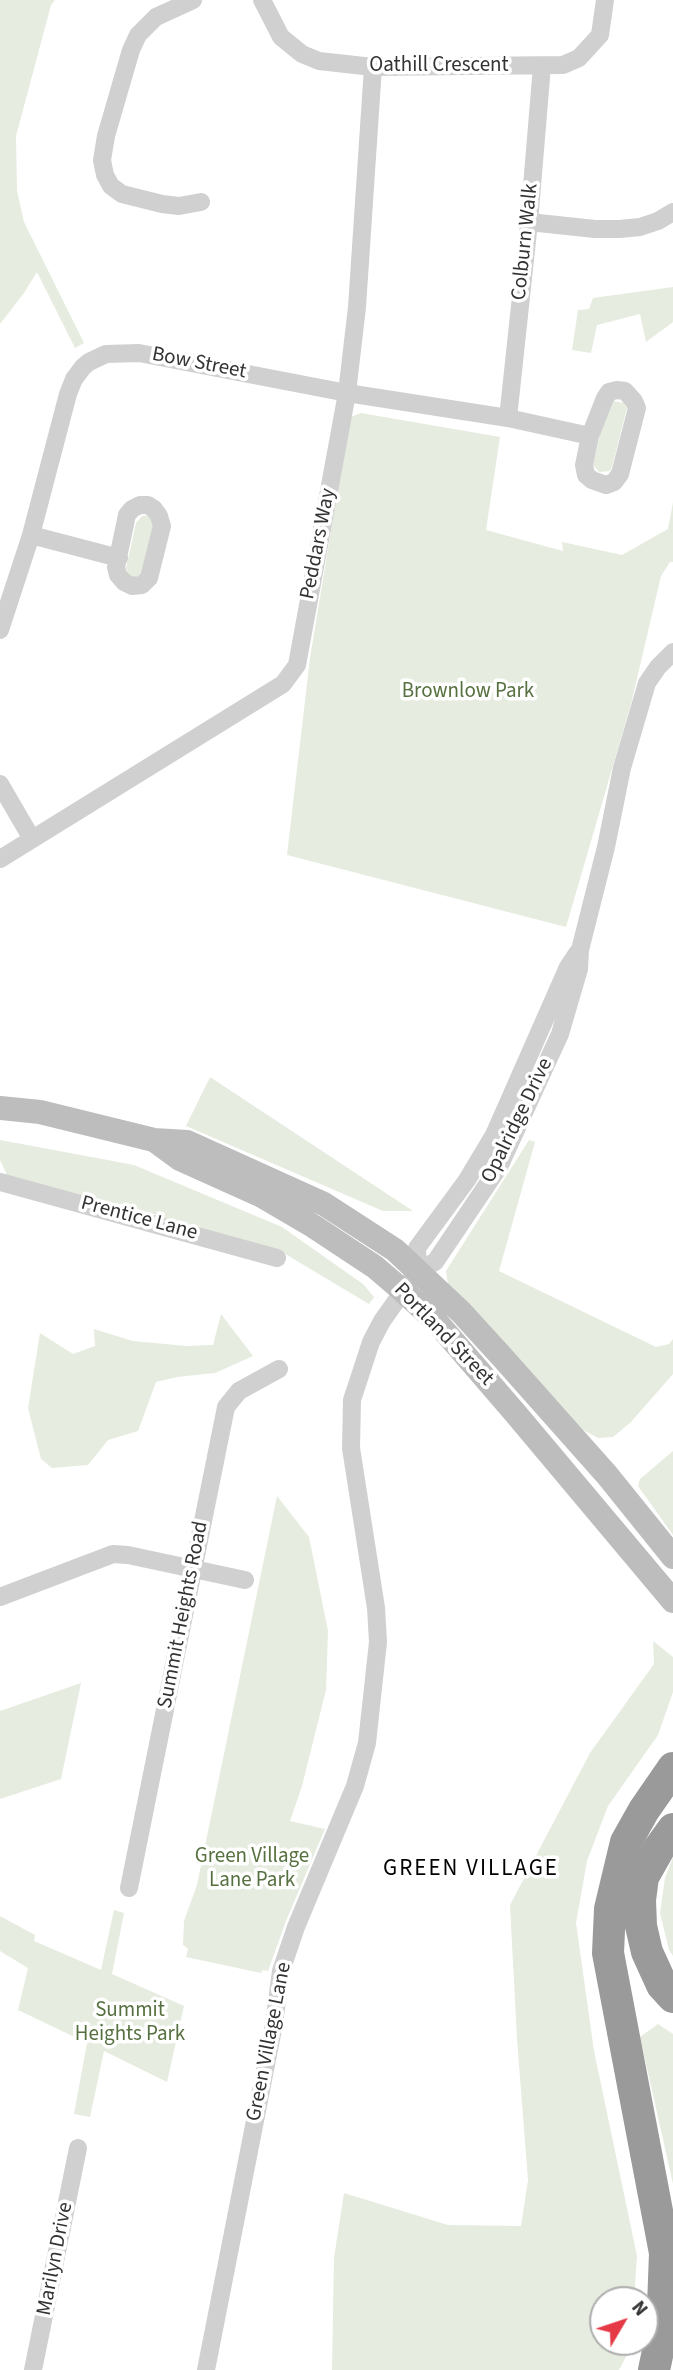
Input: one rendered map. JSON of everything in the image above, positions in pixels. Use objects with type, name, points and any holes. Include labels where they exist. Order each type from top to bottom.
[{"type":"highway","points":[[654,2370],[662,2332],[665,2253],[608,1953],[610,1909],[626,1842],[673,1768]]},
{"type":"highway","points":[[673,1829],[643,1877],[640,1900],[641,1926],[647,1952],[662,1986],[673,1997]]},
{"type":"main road","name":"Portland Street","points":[[0,1108],[53,1114],[153,1140],[180,1159],[260,1195],[355,1252],[411,1280],[461,1312],[581,1446],[673,1557]]},
{"type":"main road","name":"Portland Street","points":[[411,1280],[435,1320],[673,1601]]},
{"type":"street","points":[[193,0],[156,17],[138,35],[131,50],[106,136],[102,160],[104,175],[111,186],[122,194],[179,206],[201,202]]},
{"type":"street","name":"Oathill Crescent","points":[[262,0],[281,37],[302,54],[319,61],[373,67],[563,65],[579,58],[600,35],[605,0]]},
{"type":"street","name":"Colburn Walk","points":[[508,418],[542,66]]},
{"type":"street","name":"Peddars Way","points":[[0,859],[283,684],[297,665],[347,393],[357,307],[373,67]]},
{"type":"street","points":[[529,222],[620,229],[640,227],[673,212]]},
{"type":"street","name":"Bow Street","points":[[0,630],[30,535],[68,394],[74,379],[83,368],[106,354],[139,353],[347,393],[508,418],[590,436]]},
{"type":"street","points":[[625,391],[638,408],[620,474],[614,482],[607,485],[599,483],[586,475],[584,465],[590,436],[605,398],[610,392],[625,391]]},
{"type":"street","points":[[30,535],[118,558]]},
{"type":"street","name":"Opalridge Drive","points":[[411,1280],[435,1262],[499,1167],[560,1034],[579,969],[580,950],[622,768],[648,683],[658,667],[673,653]]},
{"type":"street","points":[[0,784],[32,839]]},
{"type":"street","name":"Prentice Lane","points":[[0,1182],[277,1258]]},
{"type":"street","name":"Green Village Lane","points":[[206,2370],[274,2024],[281,1971],[309,1894],[355,1786],[367,1743],[378,1642],[377,1619],[351,1448],[352,1400],[371,1342],[382,1321],[411,1280]]},
{"type":"street","name":"Summit Heights Road","points":[[129,1888],[226,1406],[239,1391],[279,1369]]},
{"type":"street","points":[[0,1597],[113,1554],[245,1580]]},
{"type":"street","name":"Marilyn Drive","points":[[33,2370],[78,2148]]},
{"type":"green space","points":[[0,0],[55,0],[51,5],[16,136],[17,191],[24,222],[84,343],[75,348],[37,272],[0,324]]},
{"type":"green space","points":[[673,287],[673,322],[646,342],[640,314],[597,325],[591,353],[572,350],[578,310],[589,309],[593,298]]},
{"type":"green space","points":[[613,401],[625,403],[627,408],[612,467],[610,471],[599,472],[593,465],[604,416]]},
{"type":"green space","name":"Brownlow Park","points":[[361,413],[500,437],[486,530],[563,551],[562,542],[622,555],[668,529],[673,502],[673,562],[670,562],[661,576],[631,704],[566,927],[287,855],[310,658],[349,422],[351,417]]},
{"type":"green space","points":[[148,515],[153,519],[155,531],[144,579],[128,576],[126,568],[136,523],[142,516]]},
{"type":"green space","points":[[210,1077],[413,1211],[383,1211],[186,1126]]},
{"type":"green space","points":[[0,1140],[134,1165],[282,1227],[363,1284],[374,1297],[369,1304],[287,1255],[124,1205],[7,1175],[0,1160]]},
{"type":"green space","points":[[529,1140],[535,1142],[499,1271],[656,1347],[669,1344],[673,1339],[673,1374],[631,1422],[613,1437],[598,1438],[583,1430],[448,1284],[446,1271]]},
{"type":"green space","points":[[221,1314],[253,1356],[215,1373],[156,1382],[138,1431],[108,1440],[88,1465],[52,1468],[41,1459],[28,1408],[40,1333],[73,1354],[95,1346],[94,1329],[133,1341],[186,1346],[213,1345]]},
{"type":"green space","points":[[673,1451],[673,1535],[638,1486],[640,1479]]},
{"type":"green space","name":"Green Village Lane Park","points":[[277,1496],[309,1537],[328,1631],[326,1690],[302,1786],[290,1821],[325,1829],[268,1971],[263,1970],[261,1973],[186,1957],[188,1949],[183,1945],[184,1921],[197,1885]]},
{"type":"green space","points":[[653,1641],[673,1657],[673,1692],[658,1735],[608,1806],[587,1861],[576,1923],[594,2051],[637,2256],[635,2286],[589,2286],[589,2356],[626,2356],[619,2370],[332,2370],[334,2258],[344,2193],[448,2225],[521,2226],[528,2180],[510,1905],[590,1753],[654,1664]]},
{"type":"green space","points":[[81,1683],[61,1779],[0,1799],[0,1711]]},
{"type":"green space","points":[[673,1857],[673,1956],[660,1913],[665,1878]]},
{"type":"green space","name":"Summit Heights Park","points":[[114,1910],[124,1913],[112,1974],[184,2006],[167,2082],[104,2051],[90,2117],[74,2114],[87,2043],[18,2010],[28,1968],[0,1951],[0,1916],[35,1935],[34,1941],[101,1970]]},
{"type":"green space","points":[[658,2024],[673,2034],[673,2184],[640,2037]]},
{"type":"district","name":"GREEN VILLAGE","points":[[471,1870]]}]
